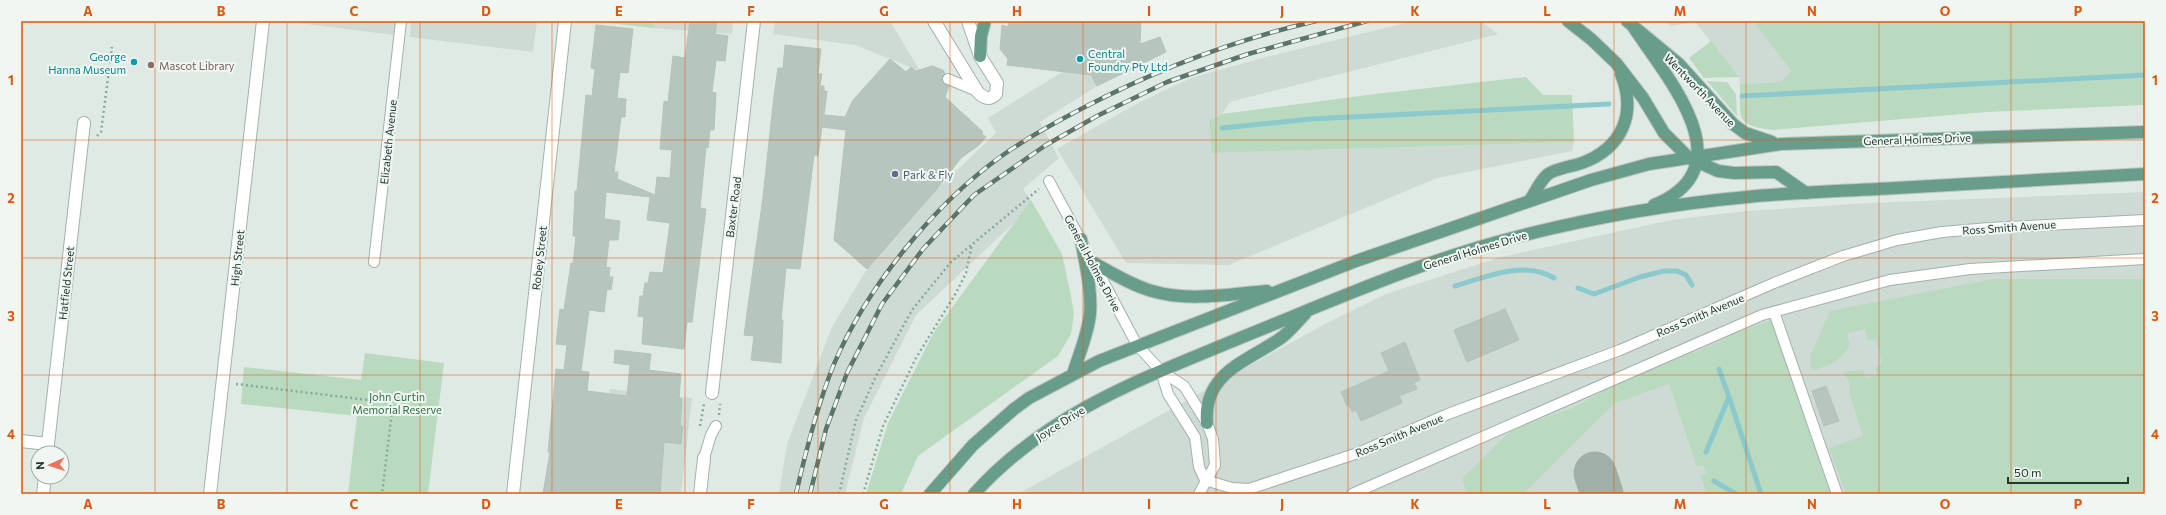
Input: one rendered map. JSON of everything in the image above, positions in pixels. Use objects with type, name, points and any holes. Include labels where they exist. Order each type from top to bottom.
[{"type":"main road","points":[[980,56],[981,36],[985,21]]},
{"type":"main road","points":[[1568,21],[1591,39],[1616,63],[1643,98],[1664,133],[1694,159],[1718,171],[1776,172],[1806,193]]},
{"type":"main road","points":[[1631,24],[1685,106],[1696,131],[1694,170],[1681,188],[1666,199],[1640,210]]},
{"type":"main road","name":"Wentworth Avenue","points":[[1631,24],[1679,64],[1721,111],[1745,134],[1781,144]]},
{"type":"main road","points":[[1530,200],[1547,174],[1596,158],[1607,150],[1618,138],[1627,115],[1628,106],[1626,91],[1616,63]]},
{"type":"main road","name":"General Holmes Drive","points":[[1073,374],[1137,345],[1282,289],[1530,200],[1591,180],[1649,164],[1694,159],[1781,144],[2145,132]]},
{"type":"main road","name":"General Holmes Drive","points":[[1161,372],[1379,281],[1471,250],[1562,226],[1640,210],[1748,197],[2145,174]]},
{"type":"main road","points":[[930,494],[973,445],[1014,409],[1073,374],[1088,328],[1090,314],[1090,294],[1081,239]]},
{"type":"main road","points":[[1094,264],[1136,286],[1167,295],[1201,297],[1282,289]]},
{"type":"main road","points":[[1207,423],[1206,411],[1210,394],[1220,379],[1240,362],[1280,339],[1309,310]]},
{"type":"main road","name":"Joyce Drive","points":[[974,494],[996,470],[1019,450],[1065,417],[1116,390],[1161,372]]},
{"type":"street","name":"High Street","points":[[210,494],[263,21]]},
{"type":"street","name":"Robey Street","points":[[513,494],[565,21]]},
{"type":"street","name":"Baxter Road","points":[[712,393],[754,21]]},
{"type":"street","points":[[934,21],[977,91],[984,98],[991,98],[996,94],[998,87],[980,56],[968,21]]},
{"type":"street","name":"Hatfield Street","points":[[48,445],[84,123]]},
{"type":"street","name":"Hatfield Street","points":[[21,441],[34,445]]},
{"type":"street","points":[[700,494],[704,458]]},
{"type":"lane","name":"Elizabeth Avenue","points":[[374,262],[401,21]]},
{"type":"lane","points":[[948,79],[977,91]]},
{"type":"lane","name":"General Holmes Drive","points":[[1049,181],[1137,345]]},
{"type":"lane","name":"Ross Smith Avenue","points":[[1205,480],[1241,490],[1249,489],[1271,483],[1358,453],[1448,414],[1620,350],[1781,280],[1857,252],[1897,240],[1942,232],[1988,228],[2145,220]]},
{"type":"lane","points":[[1352,494],[1755,318],[1774,312],[1890,280],[1970,269],[2145,259]]},
{"type":"lane","points":[[1774,312],[1837,494]]},
{"type":"lane","points":[[1137,345],[1161,372],[1184,386],[1207,423],[1213,439],[1215,465],[1205,480],[1199,494]]},
{"type":"lane","points":[[1161,372],[1168,394],[1195,437],[1199,467],[1205,480]]},
{"type":"lane","points":[[704,458],[710,435],[716,426]]},
{"type":"lane","name":"Ross Smith Avenue","points":[[1255,494],[1271,483]]},
{"type":"path","points":[[80,157],[101,132],[112,47]]},
{"type":"path","points":[[839,494],[856,420],[876,376],[912,310],[951,262],[1049,181]]},
{"type":"path","points":[[863,494],[883,426],[916,358],[956,293],[966,273],[972,244]]},
{"type":"path","points":[[223,382],[392,403],[382,494]]},
{"type":"path","points":[[712,393],[716,396],[720,404],[716,426]]},
{"type":"shaded area","points":[[283,21],[396,21],[394,35]]},
{"type":"shaded area","points":[[411,21],[537,21],[533,52],[410,37]]},
{"type":"shaded area","points":[[654,21],[733,21],[732,34],[653,28]]},
{"type":"shaded area","points":[[775,21],[890,21],[920,71],[855,45],[773,34]]},
{"type":"shaded area","points":[[1414,21],[1480,21],[1498,34],[1230,102],[1222,114],[1209,120],[1212,153],[1574,142],[1572,151],[1437,178],[1229,265],[1126,263],[1057,149],[1138,103],[1191,78],[1270,56]]},
{"type":"shaded area","points":[[1665,21],[1753,21],[1791,71],[1780,82],[1740,84],[1739,77],[1695,22],[1670,26]]},
{"type":"shaded area","points":[[1062,72],[1091,75],[1097,86],[1040,122],[1059,158],[1023,189],[1031,200],[1015,222],[916,315],[864,418],[845,494],[779,494],[787,444],[832,327],[867,269],[936,190],[996,133],[988,118]]},
{"type":"shaded area","points":[[2145,192],[2145,494],[1018,494],[1323,325],[1386,294],[1497,258],[1671,220],[1746,211],[1869,203]]},
{"type":"shaded area","points":[[610,389],[692,398],[681,494],[597,494]]},
{"type":"green space","points":[[591,21],[654,21],[653,28]]},
{"type":"green space","points":[[1753,21],[2145,21],[2145,105],[1987,112],[1773,130],[1761,128],[1752,126],[1742,119],[1740,113],[1740,84],[1780,82],[1791,71]]},
{"type":"green space","points":[[1711,41],[1739,77],[1704,78],[1689,58]]},
{"type":"green space","points":[[1526,77],[1543,95],[1572,95],[1574,142],[1212,153],[1209,120],[1222,114],[1375,94]]},
{"type":"green space","points":[[1707,81],[1727,82],[1736,94],[1737,116]]},
{"type":"green space","points":[[1031,200],[1062,254],[1074,314],[1071,334],[1058,356],[918,456],[901,494],[866,494],[888,423],[934,332]]},
{"type":"green space","points":[[1993,279],[2145,279],[2145,494],[1846,494],[1829,448],[1863,436],[1849,392],[1850,382],[1842,372],[1863,370],[1866,378],[1877,375],[1875,367],[1882,364],[1876,339],[1868,340],[1865,329],[1847,334],[1850,345],[1842,356],[1834,362],[1812,371],[1810,356],[1830,311]]},
{"type":"green space","points":[[1770,321],[1775,321],[1837,494],[1707,494],[1700,475],[1706,473],[1703,465],[1697,467],[1669,384],[1615,403],[1523,494],[1467,494],[1462,478],[1513,429],[1575,407],[1612,386],[1693,350],[1694,353],[1729,337],[1729,335]]},
{"type":"green space","name":"John Curtin Memorial Reserve","points":[[365,353],[444,363],[428,494],[348,494],[357,416],[241,404],[244,367],[361,380]]},
{"type":"building","points":[[690,21],[717,21],[715,34],[728,36],[725,61],[716,60],[712,92],[716,93],[714,130],[710,130],[708,148],[706,147],[700,208],[706,209],[692,322],[687,322],[684,349],[642,344],[644,317],[638,316],[640,296],[643,296],[645,283],[648,283],[650,272],[663,273],[670,223],[647,220],[650,197],[606,192],[604,219],[620,221],[618,240],[609,240],[606,267],[610,268],[609,277],[613,277],[611,290],[607,289],[604,312],[589,310],[581,371],[589,372],[587,391],[627,396],[630,365],[614,363],[615,350],[651,354],[649,370],[681,374],[679,398],[682,399],[680,426],[683,426],[681,444],[664,442],[660,494],[543,494],[550,452],[548,452],[556,369],[564,370],[567,345],[556,344],[560,309],[564,310],[571,263],[573,264],[576,236],[573,236],[575,191],[577,191],[586,95],[592,96],[595,69],[591,68],[596,25],[633,29],[628,73],[620,72],[617,98],[626,99],[625,117],[621,117],[614,172],[618,172],[617,179],[655,195],[657,177],[670,178],[672,150],[660,149],[664,101],[668,102],[673,56],[685,58]]},
{"type":"building","name":"Central Foundry Pty Ltd","points":[[1009,21],[1141,21],[1140,44],[1160,37],[1166,52],[1097,86],[1091,75],[1007,65],[1008,59],[1000,49],[1002,25],[1008,27]]},
{"type":"building","points":[[785,45],[821,49],[818,74],[822,74],[820,86],[824,86],[824,91],[827,91],[824,115],[845,117],[853,100],[890,59],[906,72],[911,67],[916,71],[932,66],[943,70],[945,73],[942,80],[949,86],[945,97],[983,132],[982,134],[986,137],[979,145],[961,158],[936,190],[867,269],[834,240],[846,130],[822,127],[818,156],[814,155],[800,269],[786,268],[781,320],[783,320],[781,363],[751,360],[754,336],[744,335],[763,197],[774,96],[778,68],[783,68]]},
{"type":"building","points":[[1505,309],[1519,340],[1467,362],[1454,330]]},
{"type":"building","points":[[1405,342],[1420,380],[1414,383],[1417,389],[1399,396],[1402,403],[1361,421],[1356,410],[1352,412],[1349,405],[1347,406],[1341,392],[1389,371],[1381,353]]},
{"type":"building","points":[[1826,386],[1839,421],[1824,426],[1812,391]]},
{"type":"waterway","points":[[1742,96],[2145,75]]},
{"type":"waterway","points":[[1222,128],[1311,119],[1609,104]]},
{"type":"waterway","points":[[1455,286],[1492,275],[1517,270],[1530,270],[1554,278]]},
{"type":"waterway","points":[[1578,288],[1594,294],[1640,277],[1664,271],[1677,271],[1686,275],[1692,285]]},
{"type":"waterway","points":[[1719,369],[1729,397]]},
{"type":"waterway","points":[[1706,452],[1729,397],[1761,494]]},
{"type":"waterway","points":[[1714,481],[1736,494]]},
{"type":"taxiway","points":[[1595,473],[1602,494]]},
{"type":"railway","points":[[796,494],[822,396],[834,364],[848,335],[884,277],[905,249],[928,222],[977,175],[1003,155],[1051,125],[1137,81],[1225,47],[1255,37],[1316,21]]},
{"type":"railway","points":[[810,494],[826,429],[847,373],[882,304],[923,249],[974,195],[1046,145],[1097,116],[1167,82],[1248,54],[1367,21]]},
{"type":"place","name":"Central Foundry Pty Ltd","points":[[1080,59]]},
{"type":"place","name":"George Hanna Museum","points":[[134,62]]},
{"type":"place","name":"Mascot Library","points":[[151,65]]},
{"type":"place","name":"Park & Fly","points":[[895,174]]}]
